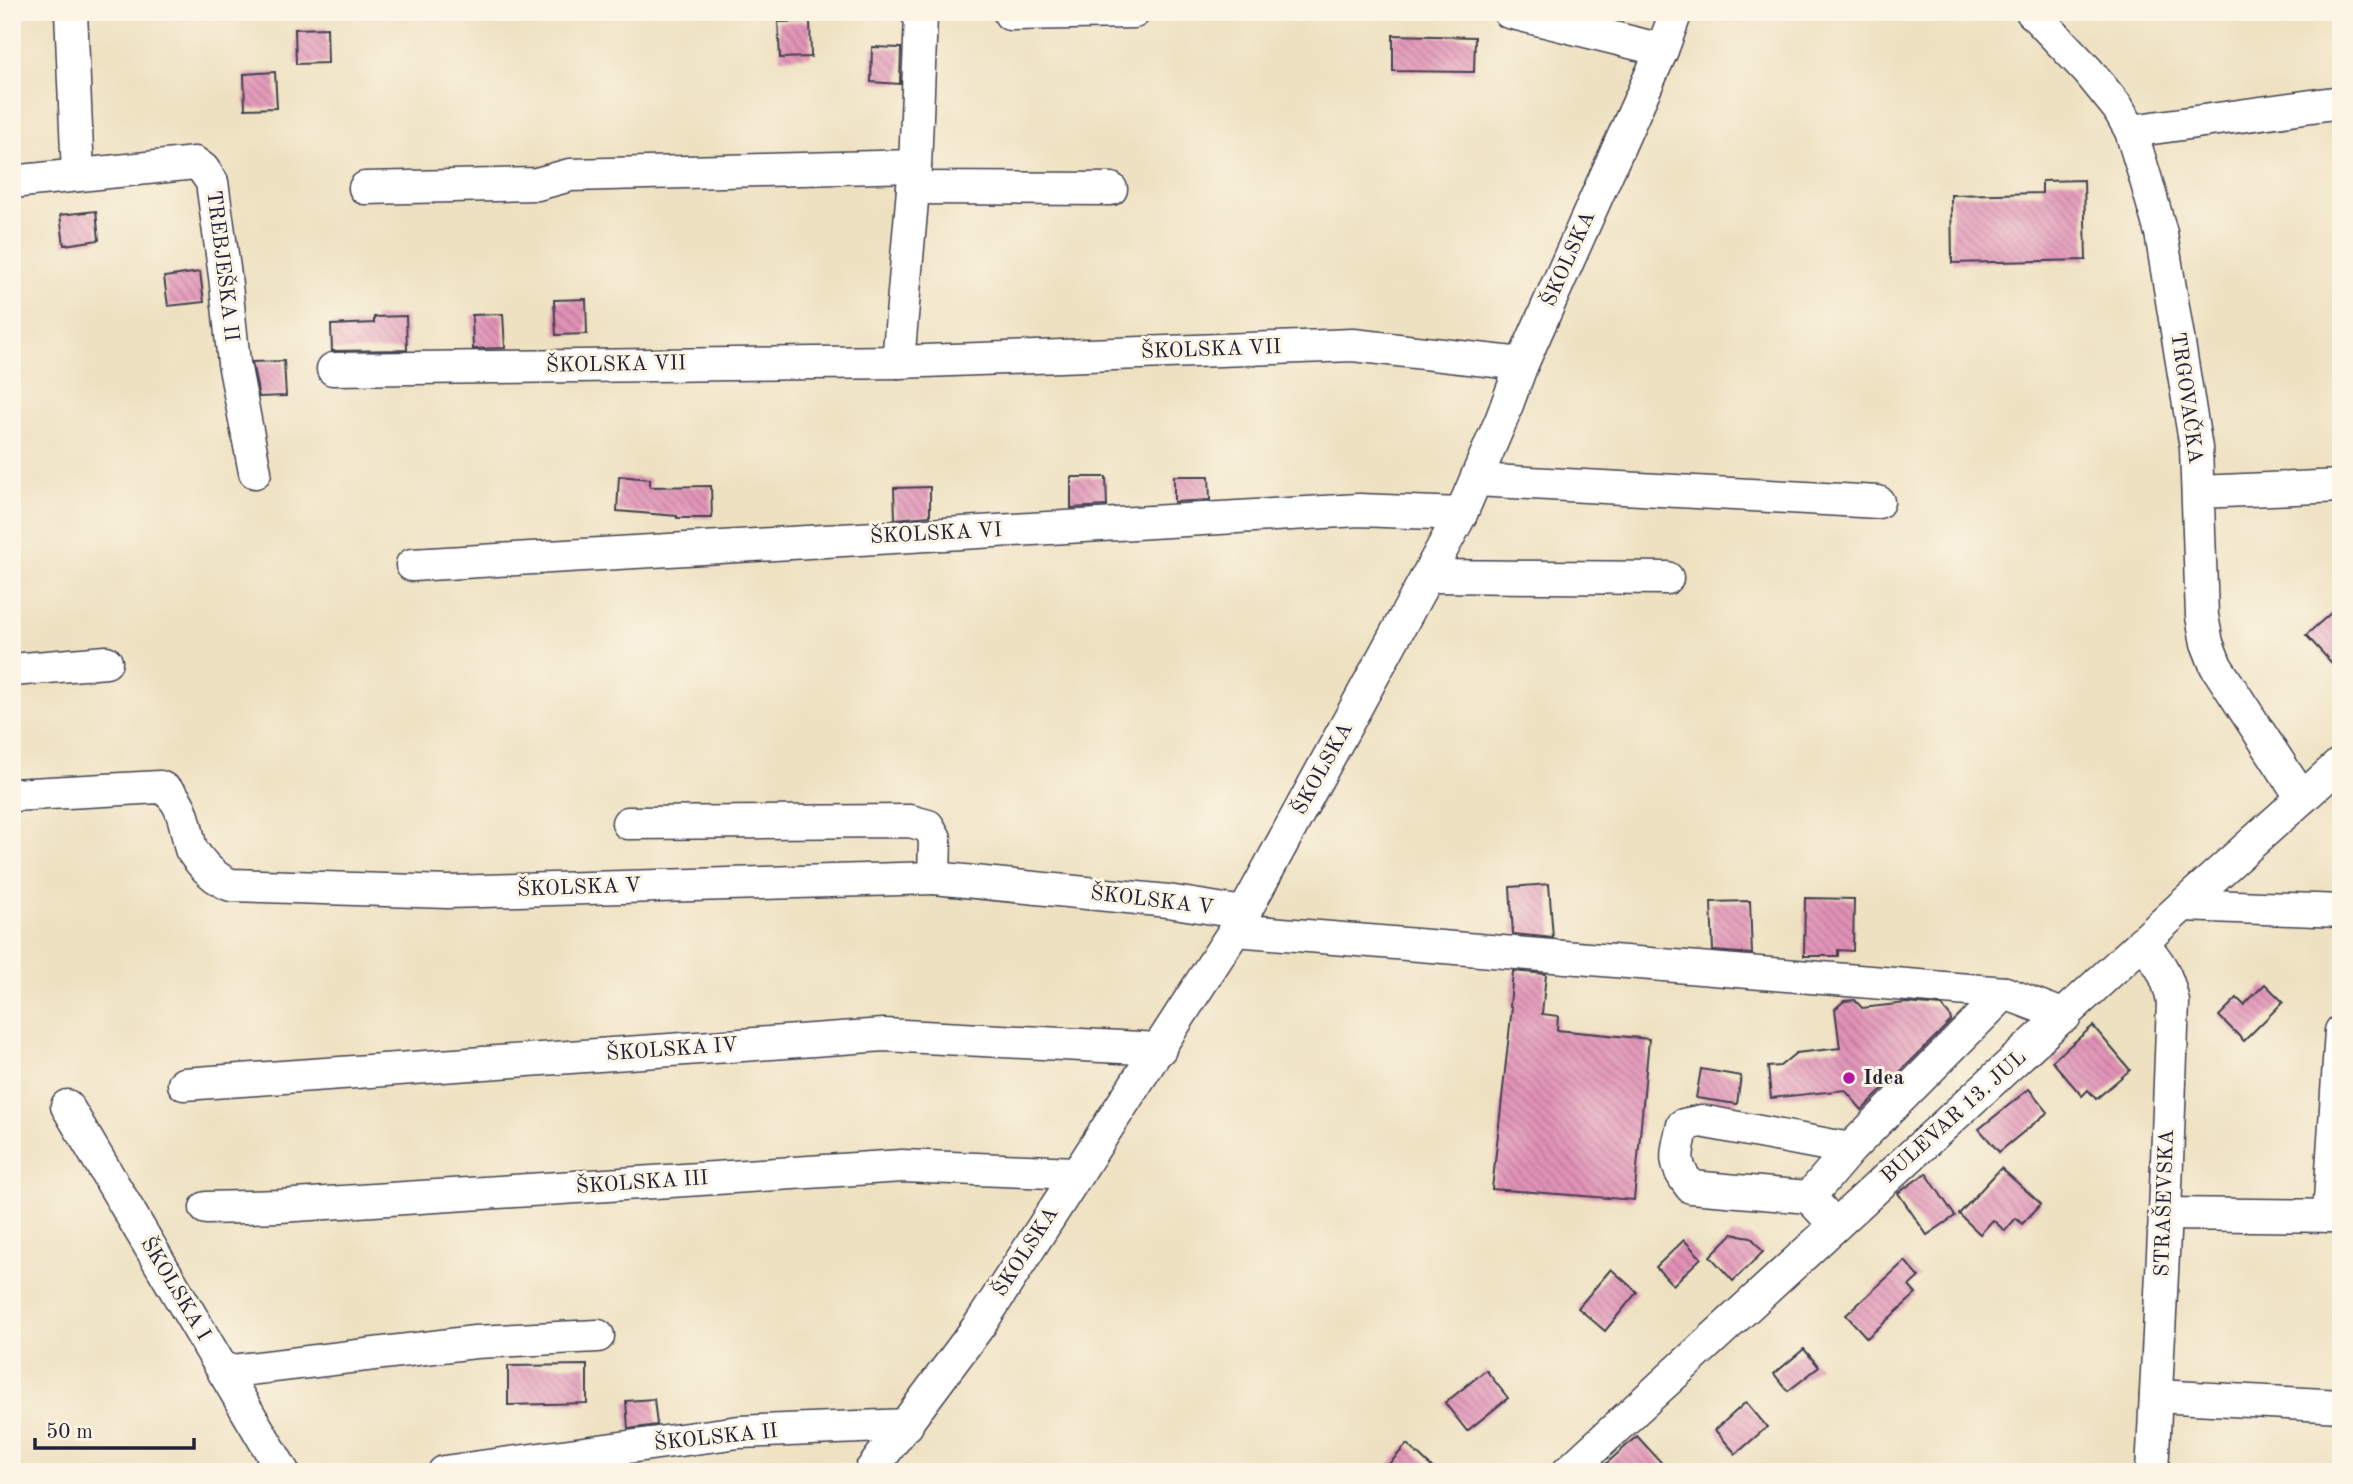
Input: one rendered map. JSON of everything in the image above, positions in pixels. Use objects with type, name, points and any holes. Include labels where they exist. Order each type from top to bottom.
[{"type":"street","points":[[71,12],[78,175]]},
{"type":"street","points":[[898,362],[914,177],[921,16],[916,12]]},
{"type":"street","points":[[1010,14],[1134,12]]},
{"type":"street","points":[[1509,12],[1662,50]]},
{"type":"street","name":"ŠKOLSKA","points":[[870,1472],[981,1323],[1240,922],[1461,514],[1522,364],[1662,50],[1676,12]]},
{"type":"street","name":"TRGOVAČKA","points":[[2032,12],[2088,71],[2118,108],[2132,131],[2161,233],[2196,448],[2202,616],[2207,643],[2216,666],[2302,798]]},
{"type":"street","points":[[2132,131],[2341,102]]},
{"type":"street","name":"TREBJEŠKA II","points":[[12,182],[195,163],[203,169],[212,182],[226,276],[234,363],[255,472]]},
{"type":"street","points":[[365,188],[537,184],[570,175],[914,177],[1111,189]]},
{"type":"street","name":"ŠKOLSKA VII","points":[[333,369],[898,362],[1353,345],[1522,364]]},
{"type":"street","points":[[1476,480],[1878,502]]},
{"type":"street","points":[[2197,492],[2341,486]]},
{"type":"street","name":"ŠKOLSKA VI","points":[[412,565],[1359,510],[1461,514]]},
{"type":"street","points":[[1428,576],[1667,578]]},
{"type":"street","points":[[12,670],[106,662]]},
{"type":"street","name":"BULEVAR 13. JUL","points":[[1567,1472],[2341,763]]},
{"type":"street","name":"ŠKOLSKA V","points":[[12,795],[160,787],[178,799],[191,849],[211,873],[231,885],[448,892],[934,878],[1168,901],[1240,922],[2006,993],[2065,1016]]},
{"type":"street","points":[[628,823],[911,821],[928,826],[934,838],[934,878]]},
{"type":"street","points":[[2183,905],[2341,911]]},
{"type":"street","name":"STRAŠEVSKA","points":[[2143,942],[2162,966],[2173,1002],[2152,1472]]},
{"type":"street","points":[[1809,1197],[1850,1149],[2006,993]]},
{"type":"street","points":[[2165,1214],[2335,1216],[2341,1031]]},
{"type":"street","name":"ŠKOLSKA IV","points":[[184,1084],[884,1035],[1160,1049]]},
{"type":"street","name":"ŠKOLSKA I","points":[[67,1106],[283,1472]]},
{"type":"street","points":[[1835,1226],[1809,1197],[1690,1187],[1676,1160],[1683,1125],[1701,1121],[1850,1149]]},
{"type":"street","name":"ŠKOLSKA III","points":[[206,1208],[280,1206],[902,1166],[1077,1172]]},
{"type":"street","points":[[224,1372],[475,1342],[598,1336]]},
{"type":"street","points":[[2156,1396],[2341,1406]]},
{"type":"street","name":"ŠKOLSKA II","points":[[444,1472],[739,1432],[906,1425]]},
{"type":"building","points":[[810,21],[811,57],[780,58],[778,22]]},
{"type":"building","points":[[327,28],[328,63],[296,64],[295,29]]},
{"type":"building","points":[[1393,35],[1475,37],[1474,72],[1393,71]]},
{"type":"building","points":[[872,47],[901,48],[900,84],[871,82]]},
{"type":"building","points":[[275,72],[277,108],[245,109],[244,74]]},
{"type":"building","points":[[2084,180],[2086,260],[1952,263],[1951,195],[2042,193],[2042,181]]},
{"type":"building","points":[[96,211],[99,240],[64,245],[60,215]]},
{"type":"building","points":[[200,272],[204,302],[168,306],[164,277]]},
{"type":"building","points":[[586,299],[587,334],[556,335],[554,300]]},
{"type":"building","points":[[503,314],[505,348],[473,349],[472,315]]},
{"type":"building","points":[[406,316],[407,350],[332,351],[331,325],[374,323],[374,317]]},
{"type":"building","points":[[284,361],[286,396],[259,397],[252,362]]},
{"type":"building","points":[[619,476],[650,479],[650,487],[711,486],[712,518],[677,518],[617,511]]},
{"type":"building","points":[[1174,476],[1209,476],[1210,500],[1174,502]]},
{"type":"building","points":[[1071,477],[1106,477],[1107,506],[1071,508]]},
{"type":"building","points":[[930,487],[930,516],[895,519],[894,488]]},
{"type":"building","points":[[2341,604],[2341,673],[2306,635]]},
{"type":"building","points":[[1549,884],[1553,938],[1513,934],[1510,887]]},
{"type":"building","points":[[1805,898],[1854,899],[1853,951],[1838,950],[1838,956],[1804,956]]},
{"type":"building","points":[[1750,901],[1752,954],[1713,951],[1711,902]]},
{"type":"building","points":[[1513,971],[1546,974],[1542,1014],[1558,1016],[1557,1030],[1649,1039],[1634,1200],[1492,1189],[1512,1007]]},
{"type":"building","points":[[2265,984],[2283,1002],[2244,1041],[2219,1016],[2237,998],[2244,1005]]},
{"type":"building","points":[[1855,1000],[1862,1008],[1906,1003],[1942,1006],[1951,1021],[1862,1110],[1845,1090],[1771,1098],[1768,1067],[1780,1066],[1796,1053],[1840,1048],[1835,1009],[1844,1001]]},
{"type":"building","points":[[2093,1026],[2130,1070],[2096,1099],[2088,1090],[2082,1096],[2052,1061]]},
{"type":"building","points":[[1701,1069],[1741,1076],[1737,1104],[1696,1098]]},
{"type":"building","points":[[2029,1089],[2048,1112],[1999,1152],[1979,1129]]},
{"type":"building","points":[[2001,1168],[2041,1204],[2022,1224],[2016,1218],[2005,1231],[1993,1220],[1980,1234],[1959,1214]]},
{"type":"building","points":[[1926,1173],[1955,1216],[1927,1235],[1898,1193]]},
{"type":"building","points":[[1732,1234],[1751,1237],[1763,1252],[1733,1281],[1710,1256]]},
{"type":"building","points":[[1684,1240],[1701,1258],[1673,1285],[1656,1267]]},
{"type":"building","points":[[1905,1261],[1919,1277],[1909,1286],[1916,1294],[1867,1338],[1846,1315]]},
{"type":"building","points":[[1611,1269],[1637,1292],[1605,1331],[1578,1308]]},
{"type":"building","points":[[1804,1349],[1819,1367],[1788,1391],[1774,1374]]},
{"type":"building","points":[[587,1365],[587,1403],[508,1405],[508,1366]]},
{"type":"building","points":[[1486,1370],[1508,1398],[1467,1431],[1445,1403]]},
{"type":"building","points":[[654,1399],[657,1425],[628,1429],[626,1401]]},
{"type":"building","points":[[1746,1402],[1767,1427],[1736,1454],[1715,1430]]},
{"type":"building","points":[[1637,1436],[1670,1472],[1597,1472]]},
{"type":"building","points":[[1407,1444],[1437,1472],[1382,1472]]},
{"type":"place","name":"Idea","points":[[1849,1078]]}]
